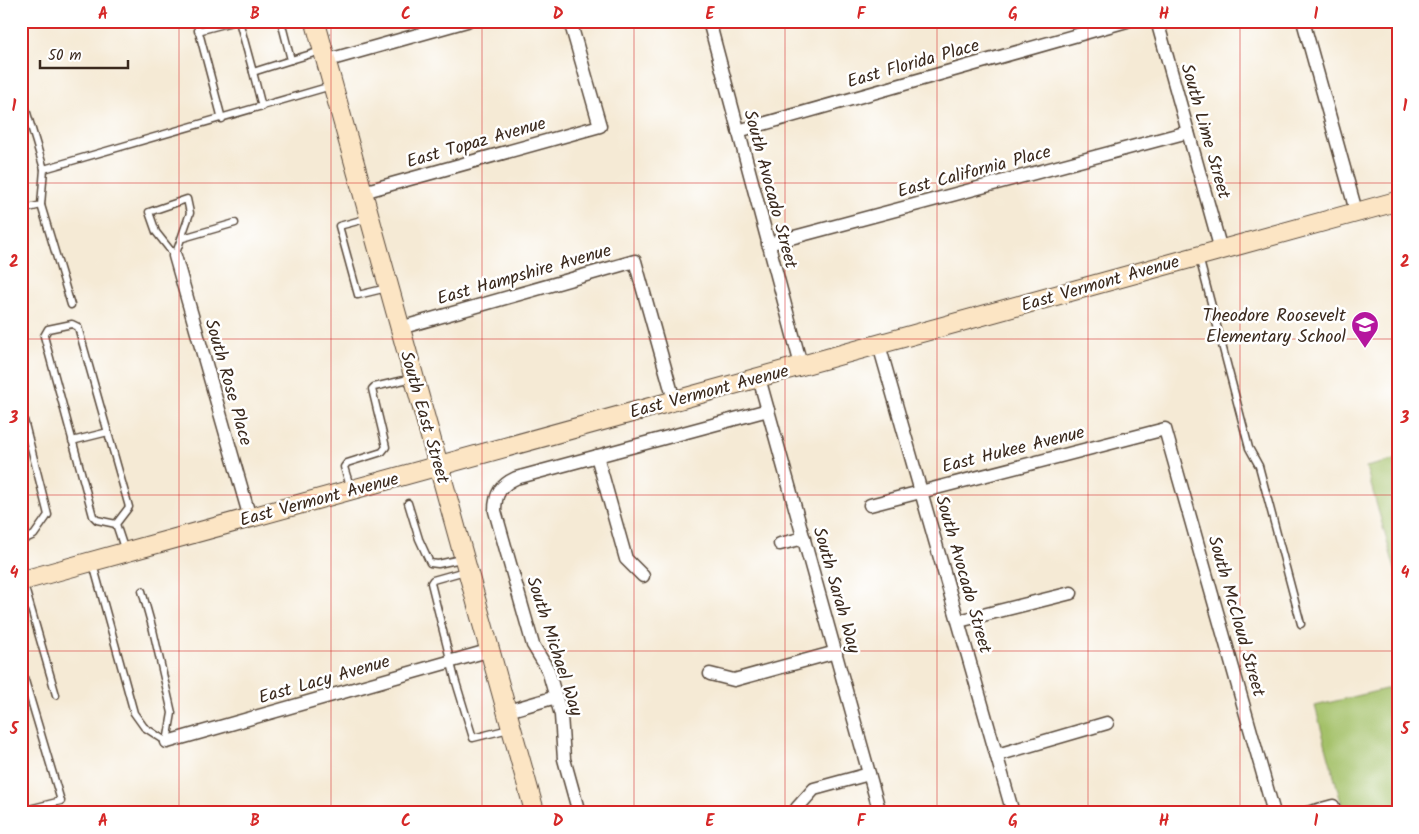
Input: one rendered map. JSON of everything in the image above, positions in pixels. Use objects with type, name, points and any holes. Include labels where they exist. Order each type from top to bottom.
[{"type":"street","name":"South East Street","points":[[315,21],[536,813]]},
{"type":"street","points":[[324,56],[467,21]]},
{"type":"street","name":"East Topaz Avenue","points":[[363,192],[600,126],[570,21]]},
{"type":"street","name":"South Avocado Street","points":[[709,21],[801,365]]},
{"type":"street","name":"East Florida Place","points":[[738,131],[1127,21]]},
{"type":"street","name":"South Lime Street","points":[[1157,21],[1221,250]]},
{"type":"street","points":[[1303,21],[1356,211]]},
{"type":"street","name":"East California Place","points":[[768,244],[1188,132]]},
{"type":"street","name":"East Vermont Avenue","points":[[22,580],[879,345],[1356,211],[1398,201]]},
{"type":"street","name":"South Rose Place","points":[[175,256],[250,518]]},
{"type":"street","name":"East Hampshire Avenue","points":[[400,328],[635,261],[674,400]]},
{"type":"street","name":"South Avocado Street","points":[[879,345],[1013,813]]},
{"type":"street","name":"South Sarah Way","points":[[759,378],[880,813]]},
{"type":"street","points":[[644,576],[626,559],[597,456],[768,410]]},
{"type":"street","name":"East Hukee Avenue","points":[[870,505],[922,490],[1164,429]]},
{"type":"street","name":"South McCloud Street","points":[[1164,429],[1274,813]]},
{"type":"street","name":"South Michael Way","points":[[579,813],[564,759],[564,729],[556,697],[548,670],[533,645],[495,511],[499,490],[506,483],[516,478],[597,456]]},
{"type":"street","points":[[780,544],[804,538]]},
{"type":"street","points":[[959,621],[1071,593]]},
{"type":"street","name":"East Lacy Avenue","points":[[167,742],[491,650]]},
{"type":"street","points":[[710,674],[734,680],[836,652]]},
{"type":"street","points":[[510,720],[556,697]]},
{"type":"street","points":[[996,755],[1107,723]]},
{"type":"street","points":[[797,808],[814,789],[869,774]]},
{"type":"street","points":[[1307,813],[1333,806]]},
{"type":"lane","points":[[196,21],[222,119]]},
{"type":"lane","points":[[198,31],[237,21],[262,107]]},
{"type":"lane","points":[[281,21],[291,60]]},
{"type":"lane","points":[[253,72],[291,60],[324,56]]},
{"type":"lane","points":[[44,169],[332,86]]},
{"type":"lane","points":[[21,93],[44,169],[41,205],[71,305]]},
{"type":"lane","points":[[187,199],[190,213],[183,238],[175,256],[156,232],[149,212],[187,199]]},
{"type":"lane","points":[[21,210],[41,205]]},
{"type":"lane","points":[[370,217],[339,226],[358,295],[389,287]]},
{"type":"lane","points":[[183,238],[235,223]]},
{"type":"lane","points":[[1198,256],[1249,448],[1259,466],[1301,624]]},
{"type":"lane","points":[[72,324],[78,327],[129,507],[116,524],[97,520],[93,516],[44,336],[48,329],[72,324]]},
{"type":"lane","points":[[351,490],[344,467],[347,463],[382,452],[386,447],[372,389],[414,378]]},
{"type":"lane","points":[[21,408],[48,515],[34,535],[21,541]]},
{"type":"lane","points":[[72,441],[108,432]]},
{"type":"lane","points":[[408,503],[419,539],[430,563],[467,564]]},
{"type":"lane","points":[[116,524],[125,552]]},
{"type":"lane","points":[[92,561],[134,713],[144,727],[167,742],[172,713],[153,630],[142,592]]},
{"type":"lane","points":[[467,564],[432,580],[431,583],[451,661],[473,738],[510,720]]},
{"type":"lane","points":[[22,580],[56,696]]},
{"type":"lane","points":[[21,667],[61,801],[21,811]]},
{"type":"green space","points":[[1398,459],[1398,580],[1366,467]]},
{"type":"green space","points":[[1398,686],[1398,813],[1344,813],[1315,706]]},
{"type":"place","name":"Theodore Roosevelt Elementary School","points":[[1365,349]]}]
